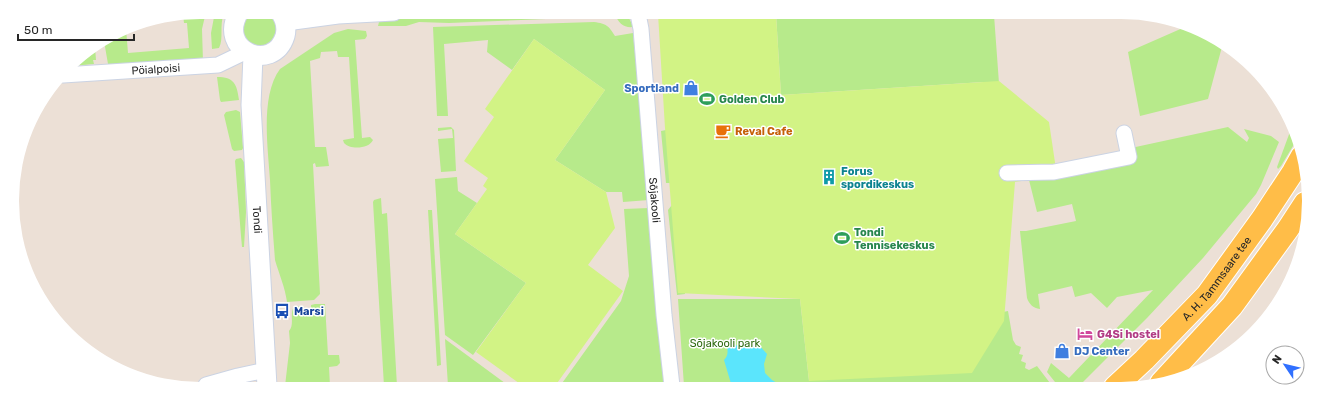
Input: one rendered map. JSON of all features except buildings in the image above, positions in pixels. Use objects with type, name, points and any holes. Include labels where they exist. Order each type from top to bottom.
[{"type":"main road","name":"A. H. Tammsaare tee","points":[[1120,382],[1144,360],[1207,295],[1262,219],[1298,163]]},
{"type":"main road","points":[[1168,376],[1232,306],[1302,208]]},
{"type":"street","points":[[235,19],[233,29],[234,38],[239,46],[249,53],[262,56],[271,53],[278,48],[285,36],[283,19]]},
{"type":"street","name":"Sõjakooli","points":[[639,19],[664,315],[672,382]]},
{"type":"street","name":"Pöialpoisi","points":[[69,76],[218,65],[249,53]]},
{"type":"street","name":"Tondi","points":[[249,53],[267,378]]},
{"type":"street","points":[[1007,173],[1054,172],[1129,157],[1124,133]]},
{"type":"street","points":[[217,382],[238,376],[267,378]]},
{"type":"green space","points":[[204,19],[202,29],[203,62],[108,64],[105,47],[127,35],[128,53],[189,48],[187,23],[184,23],[184,20]]},
{"type":"green space","points":[[214,19],[223,19],[219,48],[212,49],[211,33]]},
{"type":"green space","points":[[247,19],[273,19],[277,29],[272,41],[260,46],[248,41],[243,29]]},
{"type":"green space","points":[[383,19],[548,19],[449,23],[419,22],[406,26],[378,26],[379,22]]},
{"type":"green space","points":[[629,19],[633,27],[627,27],[618,20]]},
{"type":"green space","name":"Tondi Tennisekeskus","points":[[658,19],[776,19],[781,95],[999,81],[1049,122],[1057,176],[1015,182],[1004,321],[972,373],[809,381],[800,299],[678,293]]},
{"type":"green space","points":[[776,19],[994,19],[1000,97],[983,82],[781,95]]},
{"type":"green space","points":[[602,23],[607,26],[611,29],[615,36],[633,33],[649,200],[623,202],[622,192],[606,192],[555,160],[605,90],[534,39],[512,70],[487,52],[488,40],[444,44],[448,116],[437,116],[433,27]]},
{"type":"green space","points":[[348,29],[366,31],[367,36],[365,39],[355,40],[362,138],[370,137],[373,140],[368,145],[359,148],[350,147],[344,143],[343,140],[354,138],[349,57],[338,57],[337,51],[321,52],[320,58],[310,61],[315,147],[326,147],[329,166],[316,167],[315,163],[313,164],[320,294],[314,300],[287,302],[275,260],[267,138],[270,93],[274,80],[280,69],[334,33]]},
{"type":"green space","points":[[1180,29],[1211,43],[1221,50],[1208,99],[1140,116],[1128,52]]},
{"type":"green space","points":[[534,39],[605,90],[555,160],[606,192],[615,228],[588,265],[623,291],[558,382],[517,382],[476,352],[526,283],[455,234],[487,189],[483,186],[488,178],[464,161],[494,117],[485,109]]},
{"type":"green space","points":[[95,53],[96,60],[93,60],[94,64],[80,65]]},
{"type":"green space","points":[[217,77],[227,78],[234,82],[239,100],[221,102]]},
{"type":"green space","points":[[236,110],[240,112],[243,148],[242,150],[234,151],[232,149],[224,115],[226,112]]},
{"type":"green space","points":[[451,127],[454,130],[456,171],[441,172],[438,139],[453,138],[452,129],[438,131],[438,128]]},
{"type":"green space","points":[[1228,127],[1247,142],[1249,138],[1244,129],[1271,136],[1279,142],[1256,194],[1203,258],[1147,318],[1083,382],[1055,382],[1047,372],[1051,363],[1069,378],[1153,290],[1117,297],[1107,308],[1091,293],[1075,297],[1072,286],[1038,294],[1040,309],[1035,308],[1027,298],[1020,231],[1076,221],[1072,204],[1037,212],[1029,180],[1135,158],[1131,148]]},
{"type":"green space","points":[[666,130],[670,183],[666,183],[661,131]]},
{"type":"green space","points":[[1289,134],[1293,146],[1281,166],[1278,169],[1277,167]]},
{"type":"green space","points":[[241,158],[244,162],[246,212],[244,247],[242,247],[235,161],[236,159]]},
{"type":"green space","points":[[457,177],[458,191],[477,203],[455,234],[526,283],[473,355],[445,335],[435,179]]},
{"type":"green space","points":[[381,198],[382,214],[387,213],[397,382],[384,382],[374,200]]},
{"type":"green space","points":[[675,201],[680,201],[685,294],[677,295],[668,210]]},
{"type":"green space","points":[[649,208],[665,382],[563,382],[621,301],[629,276],[624,209]]},
{"type":"green space","points":[[428,210],[432,210],[441,365],[437,366]]},
{"type":"green space","name":"Sõjakooli park","points":[[678,299],[800,299],[809,381],[1008,311],[1013,340],[1016,345],[1021,347],[1019,354],[1023,355],[1021,361],[1026,363],[1025,368],[1029,370],[1037,366],[1049,382],[684,382]]},
{"type":"green space","points":[[325,304],[328,355],[339,355],[340,363],[337,366],[329,367],[330,382],[285,382],[290,343],[289,331],[292,325],[292,313],[294,307],[303,306],[304,309],[311,309],[311,305]]},
{"type":"green space","points":[[445,339],[504,382],[448,382]]},
{"type":"water","points":[[758,344],[767,354],[764,364],[765,373],[775,382],[731,382],[724,360],[728,350],[727,346]]},
{"type":"place","name":"Sportland","points":[[691,88]]},
{"type":"place","name":"Golden Club","points":[[707,99]]},
{"type":"place","name":"Reval Cafe","points":[[723,131]]},
{"type":"place","name":"Forus spordikeskus","points":[[829,177]]},
{"type":"place","name":"Tondi Tennisekeskus","points":[[842,238]]},
{"type":"place","name":"Marsi","points":[[282,311]]},
{"type":"place","name":"G4Si hostel","points":[[1085,334]]},
{"type":"place","name":"DJ Center","points":[[1062,351]]}]
